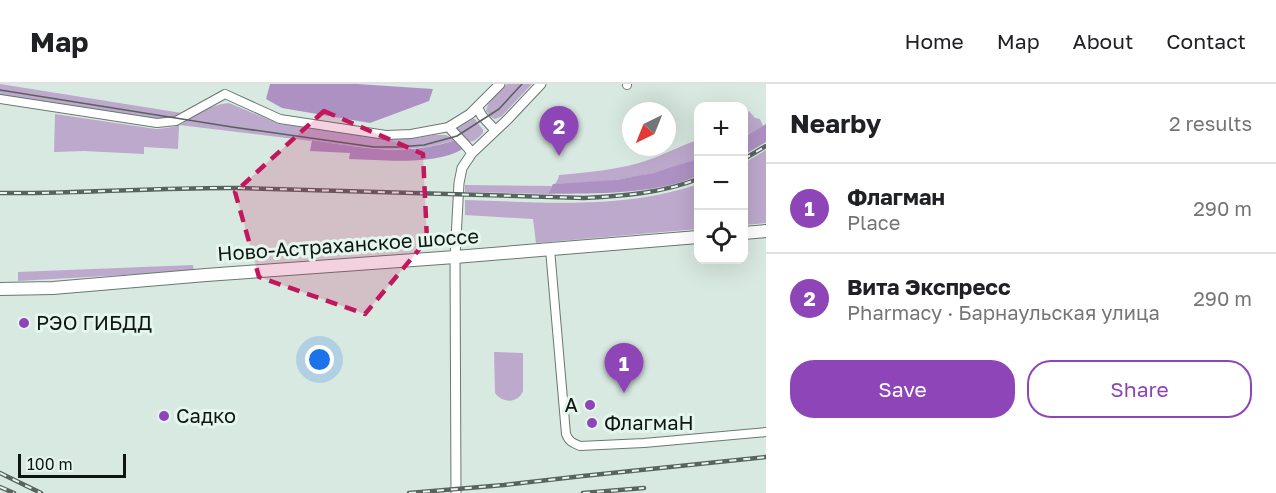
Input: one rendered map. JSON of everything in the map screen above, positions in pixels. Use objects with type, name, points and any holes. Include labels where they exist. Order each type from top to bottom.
[{"type":"main road","points":[[748,233],[766,231]]},
{"type":"main road","name":"Ново-Астраханское шоссе","points":[[0,289],[53,288],[694,237]]},
{"type":"street","points":[[225,94],[226,84]]},
{"type":"street","points":[[225,94],[280,119],[386,135],[411,134],[449,127],[470,114],[500,84]]},
{"type":"street","points":[[456,493],[455,258],[459,183],[462,168],[472,153],[541,84]]},
{"type":"street","points":[[0,99],[157,123],[176,121],[225,94]]},
{"type":"street","points":[[477,107],[495,130]]},
{"type":"street","points":[[449,127],[472,153]]},
{"type":"street","points":[[550,249],[566,434],[572,443],[580,446],[644,443],[766,432]]},
{"type":"highlighted area","points":[[324,111],[423,154],[427,240],[365,314],[259,277],[235,192]]},
{"type":"shaded area","points":[[0,84],[182,113],[157,120],[0,95]]},
{"type":"shaded area","points":[[270,84],[357,84],[433,89],[429,101],[370,123],[282,108],[266,99]]},
{"type":"shaded area","points":[[507,84],[532,84],[502,116],[495,119],[486,111],[487,107],[494,96]]},
{"type":"shaded area","points":[[229,103],[279,124],[386,139],[446,135],[456,140],[419,148],[384,149],[180,125],[209,108]]},
{"type":"shaded area","points":[[748,112],[760,119],[763,126],[748,135]]},
{"type":"shaded area","points":[[55,114],[156,129],[179,125],[178,149],[144,147],[144,154],[54,152]]},
{"type":"shaded area","points":[[473,119],[483,133],[475,140],[469,141],[456,129]]},
{"type":"shaded area","points":[[766,124],[766,142],[748,153],[748,135]]},
{"type":"shaded area","points":[[312,140],[366,148],[401,150],[456,140],[463,149],[423,160],[349,159],[350,153],[310,151]]},
{"type":"shaded area","points":[[694,141],[694,160],[679,166],[616,180],[555,184],[559,175],[628,166],[658,156],[676,156],[676,148]]},
{"type":"shaded area","points":[[766,150],[766,223],[748,225],[748,161]]},
{"type":"shaded area","points":[[694,160],[694,177],[662,187],[624,192],[548,194],[553,184],[616,180],[653,173]]},
{"type":"shaded area","points":[[465,185],[552,186],[548,194],[465,192]]},
{"type":"shaded area","points":[[694,185],[694,229],[536,243],[533,219],[465,215],[465,200],[553,203],[612,201],[670,192]]},
{"type":"shaded area","points":[[193,265],[194,271],[18,281],[18,272]]},
{"type":"shaded area","points":[[494,352],[523,353],[523,391],[514,400],[502,399],[495,393]]},
{"type":"tram line","points":[[0,90],[232,127],[374,147],[398,147],[424,145],[457,136],[499,109],[522,84]]},
{"type":"railway","points":[[748,157],[766,146]]},
{"type":"railway","points":[[0,193],[240,188],[584,198],[656,191],[694,180]]},
{"type":"railway","points":[[409,493],[766,457]]},
{"type":"railway","points":[[0,473],[41,493]]},
{"type":"railway","points":[[0,487],[14,493]]},
{"type":"railway","points":[[583,493],[644,488]]},
{"type":"place","name":"Вита Экспресс","points":[[559,156]]},
{"type":"place","name":"РЭО ГИБДД","points":[[24,323]]},
{"type":"place","name":"Флагман","points":[[624,393]]},
{"type":"place","name":"A","points":[[590,405]]},
{"type":"place","name":"Садко","points":[[164,416]]},
{"type":"place","name":"ФлагмаН","points":[[592,423]]}]
